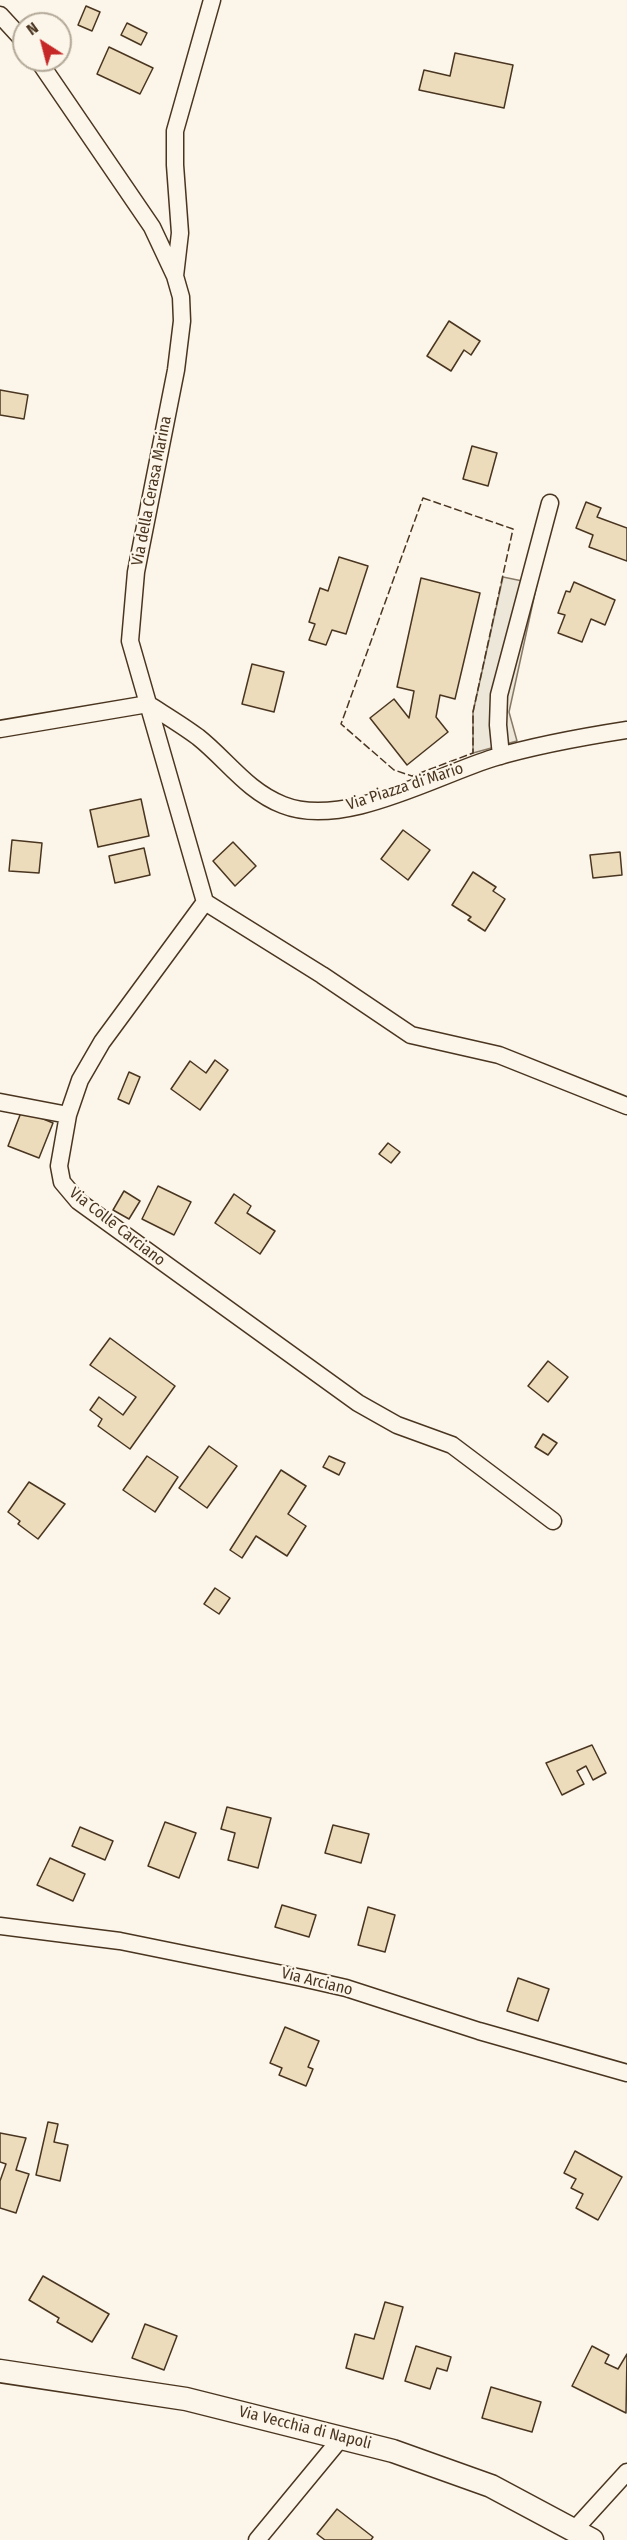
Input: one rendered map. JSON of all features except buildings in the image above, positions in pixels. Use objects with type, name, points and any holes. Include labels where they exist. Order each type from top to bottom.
[{"type":"street","name":"Via della Cerasa Marina","points":[[148,704],[131,653],[130,625],[136,572],[177,358],[182,315],[175,276],[180,232],[174,158],[176,123],[212,0]]},
{"type":"street","points":[[0,15],[12,28]]},
{"type":"street","name":"Via della Cerasa Marina","points":[[46,72],[141,209],[175,276]]},
{"type":"street","points":[[501,756],[498,725],[500,695],[550,503]]},
{"type":"street","points":[[0,729],[148,704],[205,902],[322,975],[411,1035],[499,1055],[627,1106]]},
{"type":"street","name":"Via Piazza di Mario","points":[[148,704],[198,737],[252,787],[274,801],[297,809],[324,811],[360,804],[501,756],[563,740],[627,730]]},
{"type":"street","name":"Via Colle Carciano","points":[[205,902],[98,1048],[81,1080],[68,1115],[59,1166],[62,1182],[71,1196],[358,1402],[397,1425],[452,1445],[553,1521]]},
{"type":"street","points":[[0,1102],[68,1115]]},
{"type":"street","name":"Via Arciano","points":[[0,1926],[135,1944],[354,1990],[495,2036],[627,2073]]},
{"type":"street","name":"Via Vecchia di Napoli","points":[[0,2371],[186,2399],[407,2455],[476,2479],[583,2535]]},
{"type":"street","points":[[257,2540],[342,2437]]},
{"type":"street","points":[[583,2535],[627,2472]]},
{"type":"shaded area","points":[[503,577],[537,584],[509,712],[517,741],[473,753],[473,712]]},
{"type":"fence","points":[[423,498],[513,529],[473,712],[473,753],[412,776],[394,770],[341,724],[423,498]]}]
